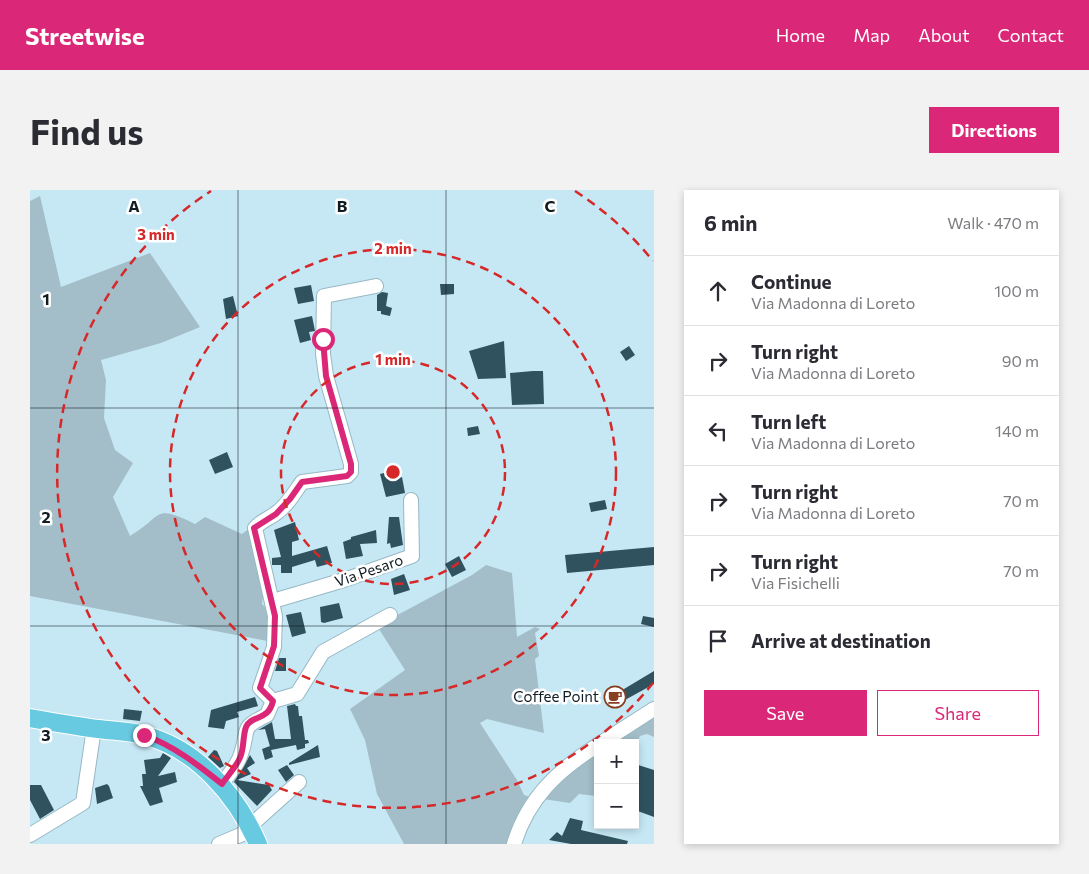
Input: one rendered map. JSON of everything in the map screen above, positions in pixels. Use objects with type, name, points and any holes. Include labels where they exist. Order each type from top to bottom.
[{"type":"main road","points":[[30,718],[144,735],[163,742],[190,758],[222,784],[236,801],[254,833]]},
{"type":"street","points":[[273,701],[260,688],[274,646],[273,601],[254,528],[276,514],[302,482],[347,476],[351,472],[351,464],[326,376],[323,339],[324,296],[376,286]]},
{"type":"street","name":"Via Pesaro","points":[[273,601],[344,580],[412,556],[411,500]]},
{"type":"street","points":[[273,701],[297,694],[323,652],[390,615]]},
{"type":"street","points":[[222,784],[241,756],[246,728],[250,723],[267,715],[273,701]]},
{"type":"street","points":[[607,739],[654,709]]},
{"type":"street","points":[[30,835],[84,803],[94,728]]},
{"type":"street","points":[[514,844],[526,814],[538,794],[561,769],[594,747]]},
{"type":"street","points":[[219,844],[254,833],[298,782]]},
{"type":"shaded area","points":[[40,196],[61,287],[150,253],[200,327],[161,343],[101,360],[106,380],[104,418],[115,450],[133,463],[113,497],[130,536],[154,518],[165,513],[195,524],[205,517],[242,534],[250,528],[268,594],[263,597],[262,604],[271,613],[273,642],[30,596],[30,201]]},
{"type":"shaded area","points":[[486,565],[512,573],[517,637],[535,627],[540,629],[535,633],[539,656],[535,659],[544,733],[487,719],[480,723],[517,780],[524,795],[530,797],[508,844],[404,844],[377,794],[365,740],[350,709],[405,670],[377,626],[472,575]]},
{"type":"shaded area","points":[[654,715],[654,737],[647,734],[640,736],[639,739],[616,739]]},
{"type":"shaded area","points":[[594,753],[594,796],[579,794],[570,803],[543,799],[553,786]]},
{"type":"building","points":[[440,284],[454,284],[454,294],[441,295]]},
{"type":"building","points":[[311,285],[314,301],[298,304],[294,288]]},
{"type":"building","points":[[382,292],[388,293],[386,306],[392,308],[390,316],[377,311],[377,295]]},
{"type":"building","points":[[233,296],[238,316],[226,319],[223,299]]},
{"type":"building","points":[[312,316],[315,331],[309,332],[311,340],[300,343],[294,320]]},
{"type":"building","points":[[504,341],[506,378],[478,379],[469,351]]},
{"type":"building","points":[[629,346],[635,355],[626,361],[620,352]]},
{"type":"building","points":[[543,371],[544,404],[512,405],[510,373]]},
{"type":"building","points":[[478,426],[480,434],[468,436],[467,428]]},
{"type":"building","points":[[227,452],[233,467],[215,474],[209,460]]},
{"type":"building","points":[[388,472],[389,475],[394,473],[395,479],[402,477],[405,493],[386,497],[380,474]]},
{"type":"building","points":[[605,500],[607,509],[591,512],[589,503]]},
{"type":"building","points":[[389,517],[399,517],[403,545],[391,548],[390,543],[387,544]]},
{"type":"building","points":[[295,522],[299,540],[292,542],[292,556],[327,546],[332,563],[317,567],[315,560],[292,567],[292,573],[281,573],[281,565],[272,565],[272,558],[281,557],[274,530]]},
{"type":"building","points":[[376,530],[377,543],[360,544],[363,556],[346,559],[343,542],[351,539],[351,537]]},
{"type":"building","points":[[654,547],[654,565],[567,573],[565,555]]},
{"type":"building","points":[[459,556],[466,570],[452,577],[445,564]]},
{"type":"building","points":[[404,574],[410,590],[394,595],[391,579]]},
{"type":"building","points":[[339,603],[343,618],[324,623],[321,622],[320,607]]},
{"type":"building","points":[[301,612],[306,633],[292,637],[286,615]]},
{"type":"building","points":[[643,616],[654,618],[654,627],[641,624]]},
{"type":"building","points":[[279,658],[286,658],[286,671],[275,671]]},
{"type":"building","points":[[654,671],[654,684],[614,706],[606,693],[616,687],[619,692]]},
{"type":"building","points":[[255,697],[258,706],[237,712],[239,717],[226,721],[224,729],[208,727],[211,710]]},
{"type":"building","points":[[295,704],[298,706],[299,716],[302,716],[305,740],[308,740],[309,743],[305,744],[305,748],[297,750],[296,745],[271,750],[265,729],[258,730],[272,722],[275,739],[291,739],[287,706]]},
{"type":"building","points":[[124,709],[142,711],[140,721],[123,719]]},
{"type":"building","points":[[318,745],[320,757],[289,765],[289,763]]},
{"type":"building","points":[[270,746],[273,757],[265,760],[262,749]]},
{"type":"building","points":[[214,750],[217,751],[224,766],[220,768],[208,757]]},
{"type":"building","points":[[163,753],[171,758],[158,776],[175,772],[177,782],[159,788],[163,802],[150,806],[140,786],[143,786],[142,774],[146,774],[144,760],[160,758]]},
{"type":"building","points":[[250,755],[255,763],[247,768],[251,774],[237,780],[269,785],[272,790],[257,806],[234,782]]},
{"type":"building","points":[[287,765],[294,775],[286,782],[278,770]]},
{"type":"building","points":[[639,765],[654,770],[654,817],[639,811]]},
{"type":"building","points":[[107,784],[113,798],[97,804],[95,788]]},
{"type":"building","points":[[30,785],[41,785],[54,810],[40,819],[30,800]]},
{"type":"building","points":[[570,818],[583,821],[581,830],[628,841],[627,844],[571,844],[549,840],[557,832],[562,836]]},
{"type":"place","name":"Coffee Point","points":[[615,697]]},
{"type":"route","points":[[144,735],[163,742],[190,758],[222,784],[241,756],[246,728],[250,723],[267,715],[271,709],[273,701],[260,688],[274,646],[276,636],[275,616],[273,601],[254,528],[259,523],[276,514],[302,482],[347,476],[351,472],[351,464],[326,376],[323,339]]}]
